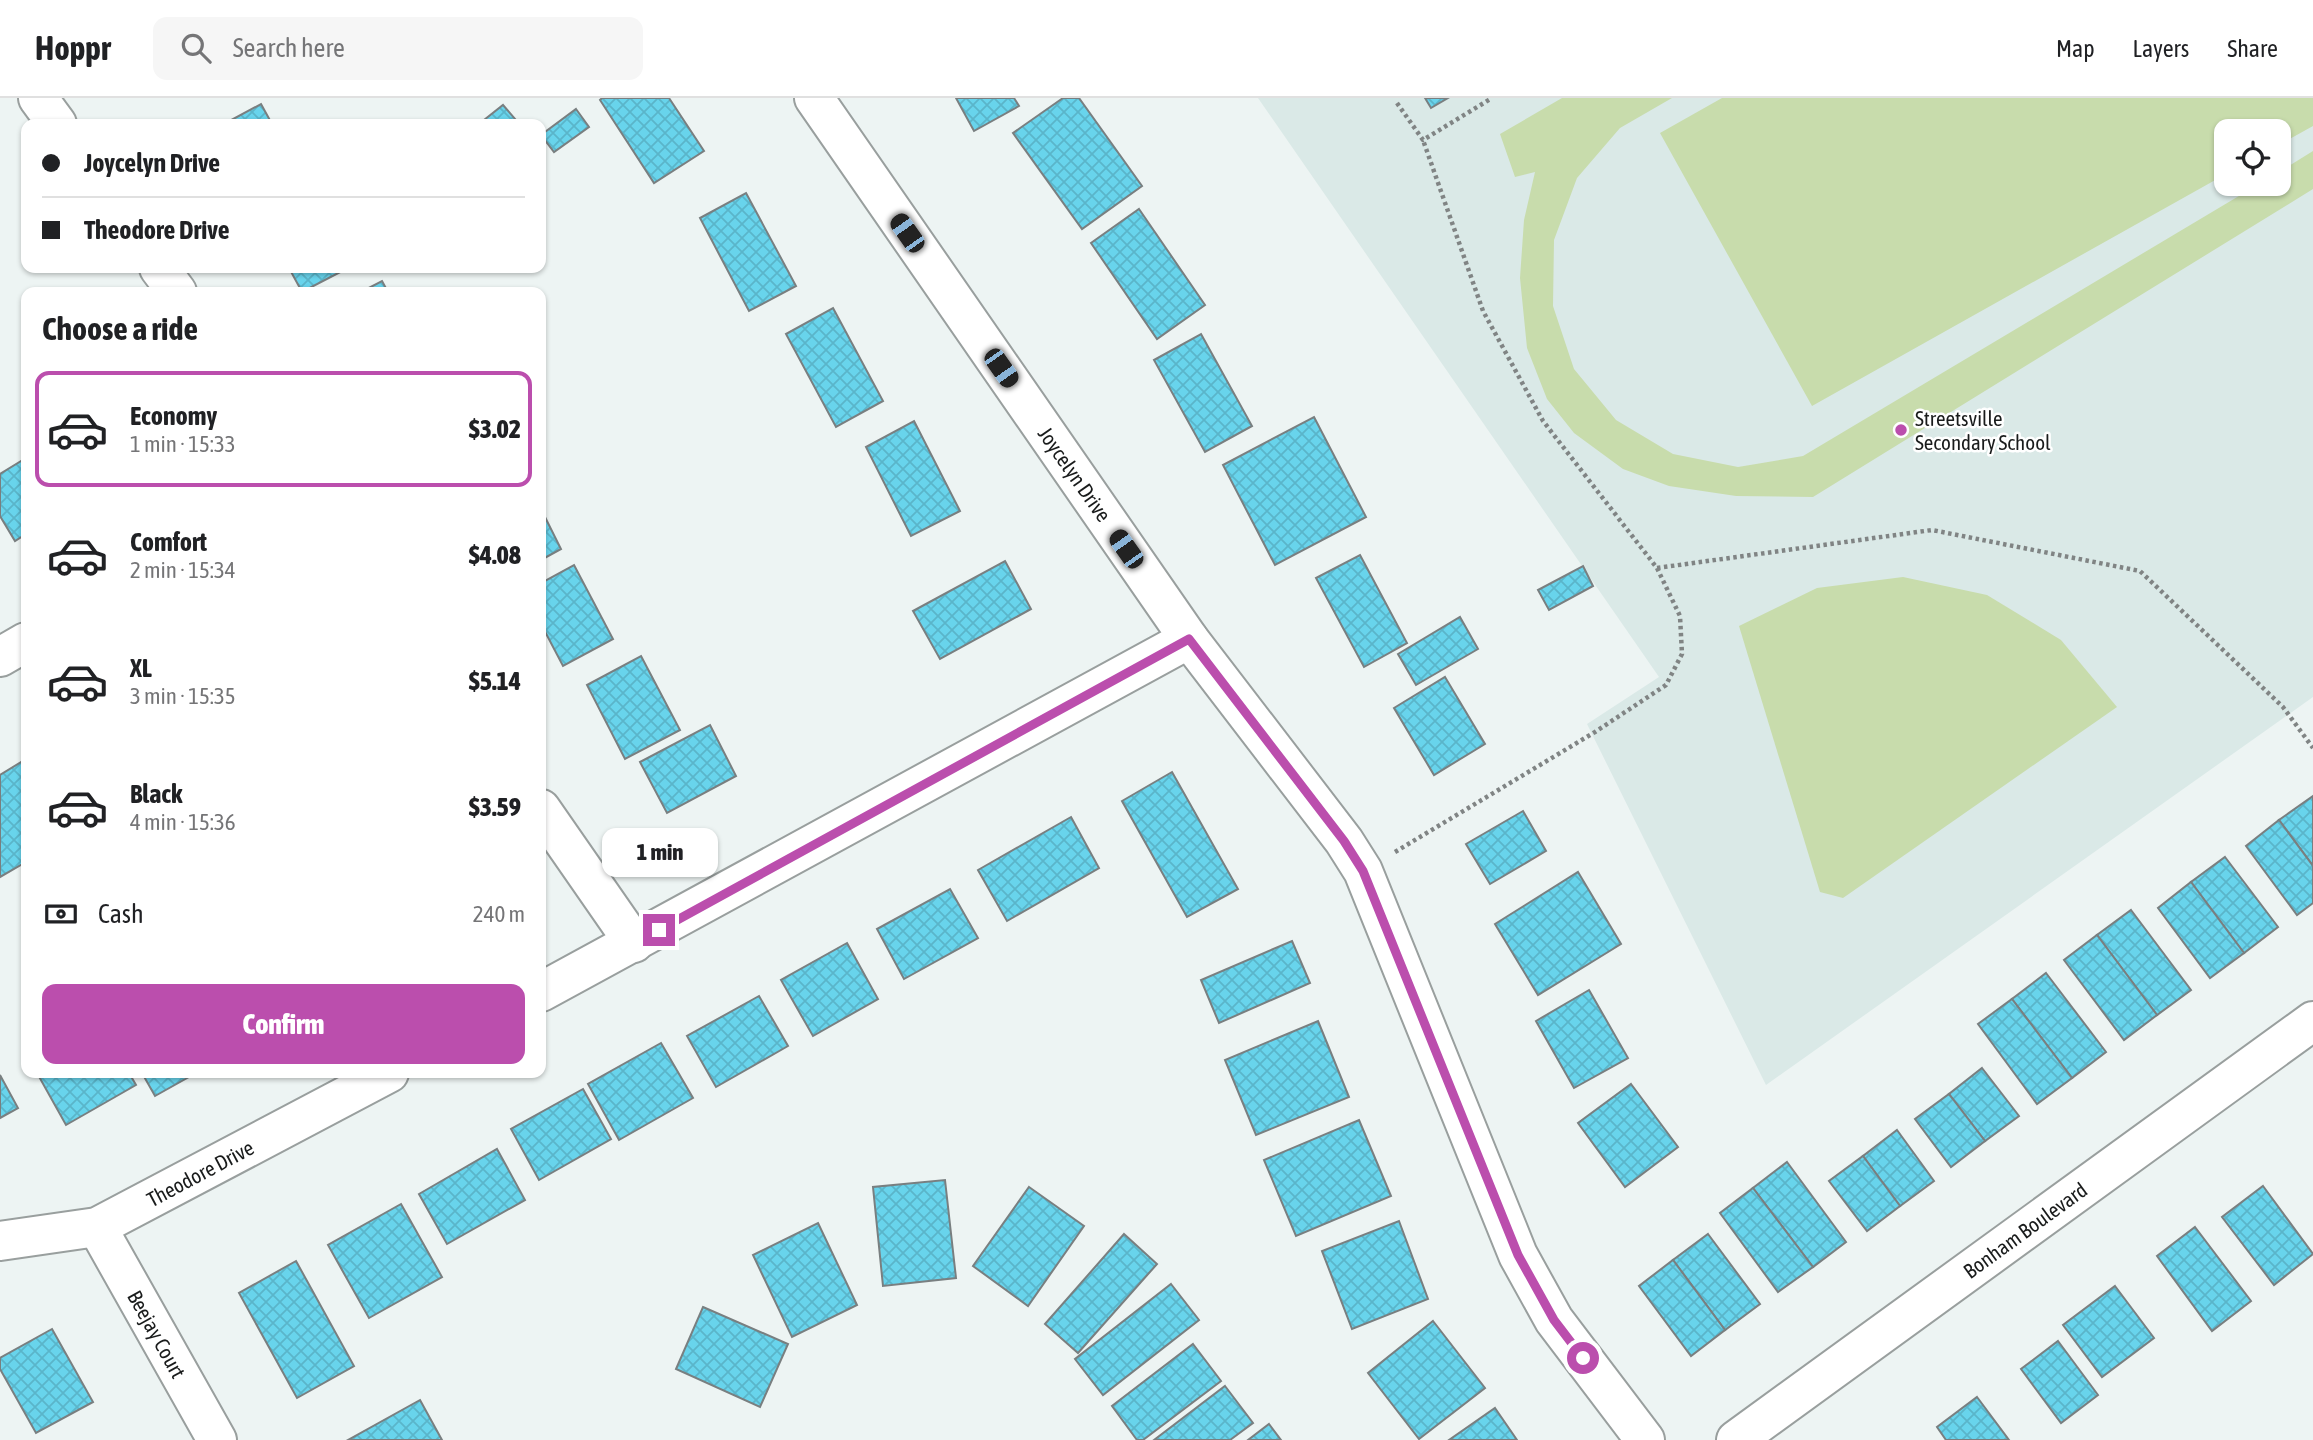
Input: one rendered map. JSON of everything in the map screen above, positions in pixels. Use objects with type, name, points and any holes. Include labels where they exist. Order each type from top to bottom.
[{"type":"street","points":[[38,98],[53,119]]},
{"type":"street","name":"Joycelyn Drive","points":[[814,98],[1189,639],[1344,841],[1363,871],[1518,1255],[1554,1320],[1645,1440]]},
{"type":"street","points":[[546,989],[1189,639]]},
{"type":"street","points":[[0,657],[21,645]]},
{"type":"street","points":[[546,816],[635,943]]},
{"type":"street","name":"Bonham Boulevard","points":[[1737,1440],[2313,1021]]},
{"type":"street","name":"Theodore Drive","points":[[0,1241],[97,1227],[380,1078]]},
{"type":"street","name":"Beejay Court","points":[[97,1227],[217,1440]]},
{"type":"path","points":[[1423,140],[1492,98]]},
{"type":"path","points":[[1363,871],[1595,732],[1666,685],[1682,654],[1680,616],[1657,568],[1543,421],[1483,311],[1423,140],[1397,103]]},
{"type":"path","points":[[1657,568],[1932,530],[2140,571],[2283,707],[2313,748]]},
{"type":"shaded area","name":"Streetsville Secondary School","points":[[1258,98],[2313,98],[2313,697],[1766,1085],[1587,724],[1659,677]]},
{"type":"green space","points":[[1562,98],[1672,98],[1620,128],[1577,178],[1554,240],[1553,306],[1574,369],[1616,420],[1673,454],[1738,467],[1803,456],[2239,196],[2291,196],[2291,165],[2313,151],[2313,189],[1813,497],[1736,496],[1669,486],[1623,469],[1574,433],[1547,399],[1527,348],[1520,278],[1524,220],[1535,172],[1515,177],[1500,134]]},
{"type":"green space","points":[[1722,98],[2313,98],[2313,126],[2291,138],[2291,119],[2214,119],[2214,181],[1812,406],[1660,133]]},
{"type":"green space","points":[[1903,577],[1987,595],[2061,640],[2117,707],[1843,898],[1820,892],[1739,626],[1817,588]]},
{"type":"building","points":[[669,98],[704,151],[654,183],[600,100]]},
{"type":"building","points":[[956,98],[1014,98],[1019,106],[974,131]]},
{"type":"building","points":[[1063,98],[1079,98],[1142,186],[1082,229],[1013,133]]},
{"type":"building","points":[[1425,98],[1448,98],[1431,108]]},
{"type":"building","points":[[261,104],[269,119],[233,119]]},
{"type":"building","points":[[503,105],[515,119],[485,119]]},
{"type":"building","points":[[576,109],[589,127],[554,152],[546,142],[546,131]]},
{"type":"building","points":[[746,193],[796,286],[749,311],[700,218]]},
{"type":"building","points":[[1139,209],[1205,305],[1157,339],[1091,243]]},
{"type":"building","points":[[292,273],[338,273],[312,287],[299,287]]},
{"type":"building","points":[[382,281],[385,287],[371,287]]},
{"type":"building","points":[[833,308],[883,401],[836,427],[786,334]]},
{"type":"building","points":[[1201,334],[1252,426],[1205,452],[1154,360]]},
{"type":"building","points":[[1314,417],[1366,517],[1275,565],[1223,465]]},
{"type":"building","points":[[914,421],[960,511],[911,536],[866,447]]},
{"type":"building","points":[[21,461],[21,537],[15,541],[0,516],[0,474]]},
{"type":"building","points":[[546,519],[561,549],[546,557]]},
{"type":"building","points":[[1360,555],[1407,643],[1364,667],[1316,578]]},
{"type":"building","points":[[1005,561],[1031,609],[940,659],[913,611]]},
{"type":"building","points":[[574,565],[613,639],[563,666],[546,634],[546,580]]},
{"type":"building","points":[[1583,566],[1593,586],[1549,610],[1538,590]]},
{"type":"building","points":[[1460,617],[1478,649],[1416,685],[1398,654]]},
{"type":"building","points":[[641,656],[680,730],[625,759],[587,685]]},
{"type":"building","points":[[1445,677],[1485,744],[1434,775],[1394,708]]},
{"type":"building","points":[[710,725],[736,776],[667,813],[640,762]]},
{"type":"building","points":[[21,762],[21,865],[0,877],[0,775]]},
{"type":"building","points":[[1172,772],[1238,889],[1187,917],[1122,801]]},
{"type":"building","points":[[2313,796],[2313,866],[2279,820]]},
{"type":"building","points":[[1523,811],[1546,851],[1490,884],[1466,844]]},
{"type":"building","points":[[1071,817],[1099,868],[1007,921],[978,870]]},
{"type":"building","points":[[2279,820],[2313,866],[2313,903],[2297,915],[2246,846]]},
{"type":"building","points":[[2225,857],[2278,927],[2244,953],[2191,882]]},
{"type":"building","points":[[1578,872],[1621,944],[1538,995],[1495,924]]},
{"type":"building","points":[[2191,882],[2244,953],[2210,978],[2158,908]]},
{"type":"building","points":[[950,889],[978,938],[904,979],[877,929]]},
{"type":"building","points":[[2131,910],[2191,990],[2157,1015],[2097,935]]},
{"type":"building","points":[[2097,935],[2157,1015],[2124,1040],[2064,960]]},
{"type":"building","points":[[1292,941],[1310,983],[1219,1023],[1201,980]]},
{"type":"building","points":[[847,943],[878,999],[813,1036],[781,980]]},
{"type":"building","points":[[2046,973],[2106,1052],[2072,1078],[2012,999]]},
{"type":"building","points":[[1589,990],[1628,1058],[1574,1088],[1536,1021]]},
{"type":"building","points":[[759,996],[788,1046],[716,1087],[687,1036]]},
{"type":"building","points":[[2012,999],[2072,1078],[2037,1104],[1978,1024]]},
{"type":"building","points":[[1318,1021],[1349,1097],[1256,1135],[1225,1060]]},
{"type":"building","points":[[661,1043],[693,1098],[619,1140],[588,1084]]},
{"type":"building","points":[[1982,1068],[2019,1116],[1985,1141],[1949,1094]]},
{"type":"building","points":[[0,1075],[18,1108],[0,1118]]},
{"type":"building","points":[[40,1078],[132,1078],[136,1085],[66,1125]]},
{"type":"building","points":[[145,1078],[187,1078],[155,1096]]},
{"type":"building","points":[[1631,1084],[1678,1147],[1625,1187],[1578,1123]]},
{"type":"building","points":[[583,1089],[611,1139],[539,1180],[511,1129]]},
{"type":"building","points":[[1949,1094],[1985,1141],[1951,1167],[1915,1119]]},
{"type":"building","points":[[1359,1120],[1391,1196],[1296,1236],[1264,1160]]},
{"type":"building","points":[[1897,1130],[1934,1181],[1900,1206],[1863,1156]]},
{"type":"building","points":[[497,1149],[525,1200],[447,1244],[419,1194]]},
{"type":"building","points":[[1863,1156],[1900,1206],[1867,1231],[1829,1181]]},
{"type":"building","points":[[1787,1162],[1846,1242],[1813,1267],[1753,1188]]},
{"type":"building","points":[[945,1180],[956,1278],[883,1286],[873,1187]]},
{"type":"building","points":[[2263,1186],[2313,1254],[2274,1285],[2222,1217]]},
{"type":"building","points":[[1029,1187],[1084,1226],[1028,1306],[973,1266]]},
{"type":"building","points":[[1753,1188],[1813,1267],[1778,1292],[1720,1213]]},
{"type":"building","points":[[401,1204],[442,1277],[369,1318],[328,1245]]},
{"type":"building","points":[[1399,1221],[1428,1299],[1352,1329],[1322,1251]]},
{"type":"building","points":[[818,1223],[857,1305],[792,1337],[753,1255]]},
{"type":"building","points":[[2195,1227],[2251,1301],[2212,1331],[2157,1256]]},
{"type":"building","points":[[1124,1234],[1157,1264],[1078,1353],[1045,1324]]},
{"type":"building","points":[[1708,1234],[1760,1304],[1725,1330],[1673,1260]]},
{"type":"building","points":[[1673,1260],[1725,1330],[1691,1356],[1639,1286]]},
{"type":"building","points":[[296,1261],[354,1366],[297,1398],[239,1293]]},
{"type":"building","points":[[1171,1284],[1199,1320],[1103,1395],[1075,1359]]},
{"type":"building","points":[[2115,1286],[2154,1338],[2102,1377],[2063,1325]]},
{"type":"building","points":[[703,1307],[788,1344],[760,1407],[676,1369]]},
{"type":"building","points":[[1433,1321],[1485,1388],[1419,1439],[1368,1373]]},
{"type":"building","points":[[52,1329],[93,1402],[36,1433],[0,1369],[0,1358]]},
{"type":"building","points":[[2058,1341],[2098,1395],[2061,1423],[2021,1369]]},
{"type":"building","points":[[1193,1344],[1221,1381],[1143,1440],[1137,1440],[1112,1406]]},
{"type":"building","points":[[1225,1386],[1253,1423],[1230,1440],[1154,1440]]},
{"type":"building","points":[[1977,1397],[2009,1440],[1946,1440],[1937,1427]]},
{"type":"building","points":[[420,1400],[442,1440],[348,1440]]},
{"type":"building","points":[[1495,1408],[1517,1440],[1449,1440]]},
{"type":"building","points":[[1269,1424],[1281,1440],[1248,1440]]},
{"type":"place","name":"Streetsville Secondary School","points":[[1901,430]]},
{"type":"route","points":[[659,930],[1189,639],[1344,841],[1363,871],[1518,1255],[1554,1320],[1583,1358]]}]
